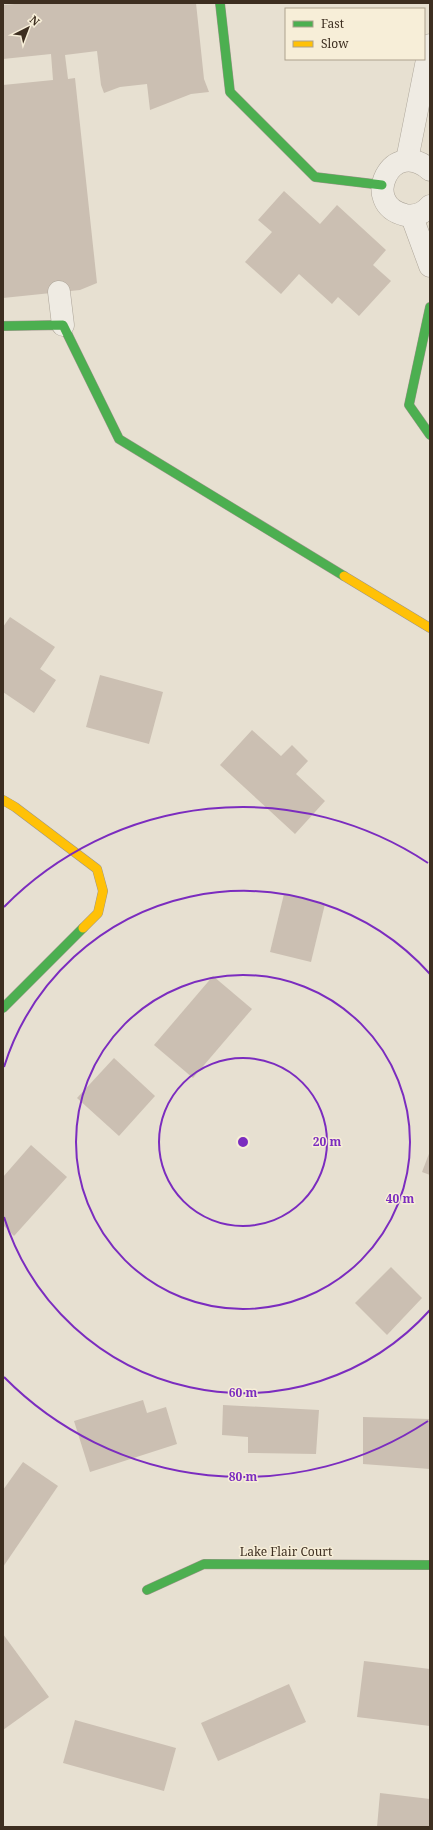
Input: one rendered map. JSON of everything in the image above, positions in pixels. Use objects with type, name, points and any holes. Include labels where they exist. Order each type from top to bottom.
[{"type":"street","points":[[220,3],[230,92],[315,177],[382,185]]},
{"type":"street","points":[[407,160],[430,45]]},
{"type":"street","points":[[430,170],[420,163],[407,160],[390,168],[382,185],[382,194],[393,210],[421,211],[430,266]]},
{"type":"street","points":[[59,292],[63,326],[119,439],[430,628]]},
{"type":"street","points":[[430,307],[409,405],[430,435]]},
{"type":"street","points":[[3,326],[63,326]]},
{"type":"street","points":[[3,800],[15,807],[97,869],[103,891],[98,913],[3,1008]]},
{"type":"street","name":"Lake Flair Court","points":[[147,1590],[204,1564],[430,1565]]},
{"type":"building","points":[[26,3],[196,3],[204,79],[209,92],[191,94],[150,110],[147,84],[120,87],[104,93],[101,85],[97,51],[65,55],[68,79],[75,78],[97,283],[80,290],[3,298],[3,85],[53,80],[51,54],[3,59],[3,5]]},
{"type":"building","points":[[284,191],[320,224],[337,205],[386,250],[373,265],[391,281],[359,316],[338,297],[332,304],[299,274],[281,294],[245,262],[272,232],[258,220]]},
{"type":"building","points":[[10,617],[55,647],[40,669],[56,680],[34,713],[3,692],[3,627]]},
{"type":"building","points":[[100,675],[163,692],[149,744],[86,727]]},
{"type":"building","points":[[252,730],[281,756],[292,745],[308,761],[296,774],[325,801],[295,834],[220,765]]},
{"type":"building","points":[[284,894],[325,904],[311,962],[270,952]]},
{"type":"building","points":[[213,976],[252,1009],[193,1078],[154,1045]]},
{"type":"building","points":[[114,1058],[155,1096],[119,1136],[77,1098]]},
{"type":"building","points":[[31,1145],[67,1177],[14,1236],[3,1225],[3,1177]]},
{"type":"building","points":[[430,1151],[430,1175],[422,1172]]},
{"type":"building","points":[[391,1267],[422,1298],[387,1335],[355,1303]]},
{"type":"building","points":[[143,1400],[147,1413],[166,1407],[177,1444],[90,1472],[74,1421]]},
{"type":"building","points":[[223,1405],[319,1410],[316,1454],[248,1453],[248,1437],[222,1435]]},
{"type":"building","points":[[363,1417],[430,1419],[430,1469],[363,1464]]},
{"type":"building","points":[[23,1462],[58,1486],[3,1567],[3,1490]]},
{"type":"building","points":[[3,1634],[49,1697],[3,1730]]},
{"type":"building","points":[[364,1661],[430,1669],[430,1726],[357,1717]]},
{"type":"building","points":[[289,1684],[306,1722],[218,1761],[201,1723]]},
{"type":"building","points":[[75,1720],[176,1748],[164,1791],[63,1763]]},
{"type":"building","points":[[380,1793],[430,1799],[429,1827],[377,1827]]},
{"type":"traffic: fast","points":[[220,3],[230,92],[315,177],[382,185]]},
{"type":"traffic: fast","points":[[430,307],[409,405],[430,435]]},
{"type":"traffic: fast","points":[[3,326],[63,325],[119,439],[344,576]]},
{"type":"traffic: fast","points":[[3,1008],[83,928]]},
{"type":"traffic: fast","points":[[147,1590],[204,1564],[430,1565]]},
{"type":"traffic: slow","points":[[344,576],[430,628]]},
{"type":"traffic: slow","points":[[3,800],[15,807],[97,869],[103,891],[98,913],[83,928]]}]
